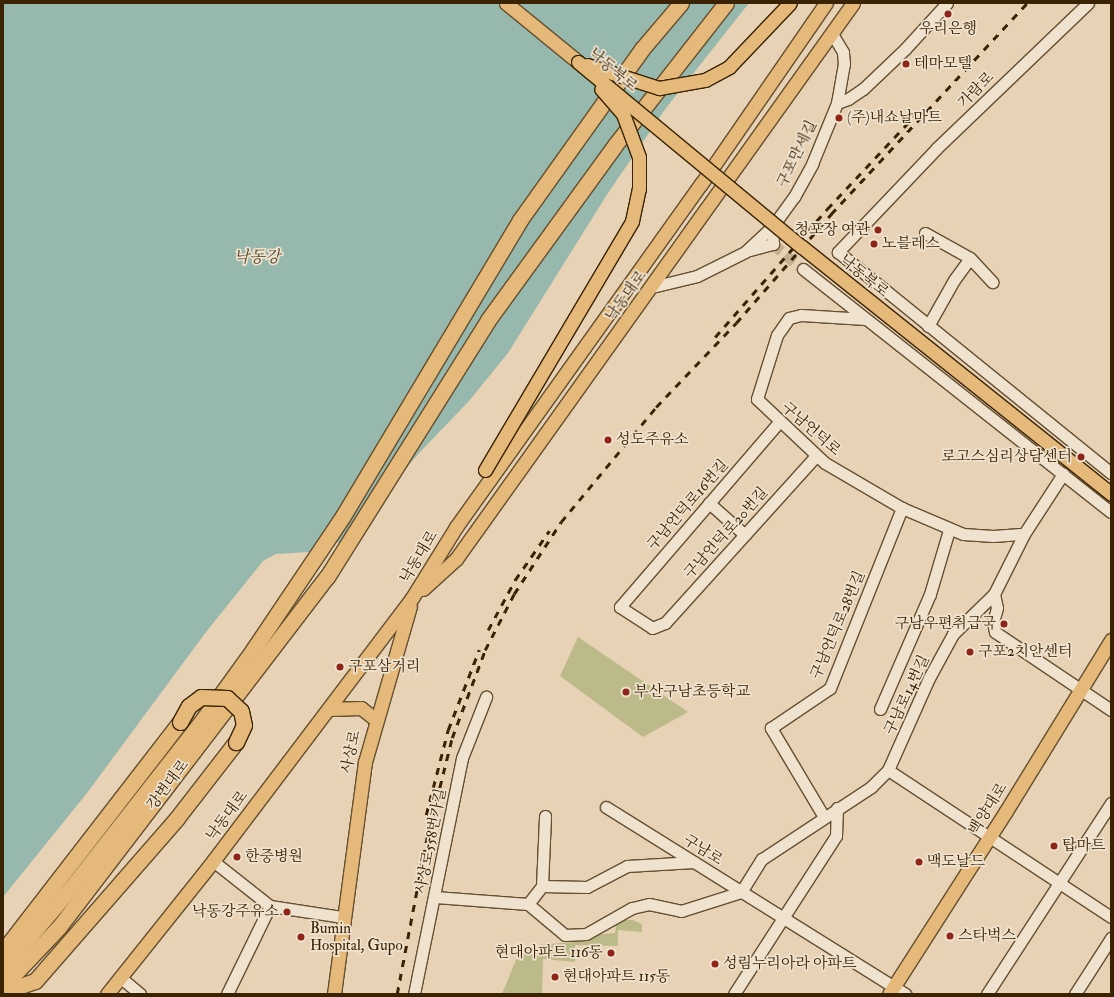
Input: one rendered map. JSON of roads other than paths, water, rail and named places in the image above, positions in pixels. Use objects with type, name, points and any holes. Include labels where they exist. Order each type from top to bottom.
[{"type":"highway","name":"강변대로","points":[[3,968],[70,889],[204,718],[253,650],[343,516],[520,220],[642,49],[681,3]]},
{"type":"highway","name":"강변대로","points":[[3,986],[59,927],[327,577],[488,320],[614,146],[726,3]]},
{"type":"highway","points":[[3,951],[180,722],[189,706],[201,697],[227,698],[241,711],[244,725],[236,742],[177,818],[36,981],[3,992]]},
{"type":"main road","name":"낙동북로","points":[[506,3],[808,252],[1111,494]]},
{"type":"main road","points":[[578,62],[659,88],[705,80],[729,67],[790,3]]},
{"type":"main road","name":"낙동대로","points":[[107,994],[213,861],[412,598],[456,527],[701,184],[826,3]]},
{"type":"main road","name":"낙동대로","points":[[412,598],[456,559],[652,287],[853,3]]},
{"type":"main road","points":[[412,598],[485,470],[632,221],[639,189],[639,157],[623,114],[578,62]]},
{"type":"main road","name":"사상로","points":[[334,994],[359,795],[375,719],[412,598]]},
{"type":"main road","name":"백양대로","points":[[890,988],[989,838],[1111,640]]},
{"type":"main road","points":[[329,708],[361,708],[375,719]]},
{"type":"street","points":[[838,103],[848,100],[863,89],[905,49],[947,3]]},
{"type":"street","name":"가람로","points":[[928,326],[838,252],[937,148],[1088,3]]},
{"type":"street","name":"구포만세길","points":[[652,287],[697,276],[745,252],[773,244],[772,227],[794,197],[812,164],[838,103],[844,64],[843,52],[832,34]]},
{"type":"street","points":[[925,233],[970,258],[992,282]]},
{"type":"street","points":[[970,258],[954,280],[928,326],[1111,473]]},
{"type":"street","points":[[803,269],[1111,512]]},
{"type":"street","name":"구남언덕로","points":[[865,319],[801,315],[788,318],[777,335],[757,399],[779,422],[816,456],[902,508],[949,530],[976,536],[1024,534]]},
{"type":"street","name":"구남언덕로16번길","points":[[658,628],[646,625],[620,607],[779,422]]},
{"type":"street","name":"구남언덕로20번길","points":[[658,628],[816,456]]},
{"type":"street","name":"구남로14번길","points":[[741,892],[762,859],[837,808],[871,787],[888,770],[929,678],[953,634],[994,594],[1024,534],[1063,474]]},
{"type":"street","points":[[710,503],[745,535]]},
{"type":"street","name":"구남언덕로28번길","points":[[824,817],[771,728],[830,688],[902,508]]},
{"type":"street","points":[[880,709],[930,594],[949,530]]},
{"type":"street","points":[[994,594],[997,608],[993,622],[995,632],[1079,691],[1111,710]]},
{"type":"street","name":"사상로558번가길","points":[[414,994],[462,758],[486,697]]},
{"type":"street","points":[[888,770],[1111,917]]},
{"type":"street","points":[[987,994],[1111,803]]},
{"type":"street","name":"구남로","points":[[606,807],[784,919],[890,988],[905,994]]},
{"type":"street","points":[[734,994],[784,919],[836,836],[837,808]]},
{"type":"street","points":[[528,904],[542,886],[545,816]]},
{"type":"street","points":[[213,861],[270,906],[343,917]]},
{"type":"street","points":[[542,886],[587,887],[627,866],[694,862]]},
{"type":"street","points":[[435,896],[528,904],[565,935],[586,934],[632,908],[649,904],[681,911],[741,892]]},
{"type":"street","points":[[228,994],[270,906]]},
{"type":"street","points":[[1075,994],[1111,938]]},
{"type":"street","points":[[121,978],[140,994]]},
{"type":"water","name":"낙동강","points":[[3,3],[749,3],[666,108],[608,193],[508,353],[469,401],[421,451],[342,541],[309,552],[276,554],[263,561],[206,632],[87,793],[3,897]]},
{"type":"tunnel","points":[[773,244],[803,269]]},
{"type":"railway","points":[[397,994],[426,842],[452,738],[485,650],[514,594],[561,522],[656,407],[736,323],[831,214],[1027,3]]},
{"type":"railway","points":[[715,337],[827,209],[917,113]]},
{"type":"railway","points":[[488,630],[515,580],[549,531]]},
{"type":"railway","points":[[426,815],[448,730],[479,650]]},
{"type":"place","name":"우리은행","points":[[948,14]]},
{"type":"place","name":"테마모텔","points":[[906,64]]},
{"type":"place","name":"(주)내쇼날마트","points":[[839,118]]},
{"type":"place","name":"청포장 여관","points":[[878,230]]},
{"type":"place","name":"노블레스","points":[[874,244]]},
{"type":"place","name":"성도주유소","points":[[608,440]]},
{"type":"place","name":"로고스심리상담센터","points":[[1081,457]]},
{"type":"place","name":"구남우편취급국","points":[[1004,624]]},
{"type":"place","name":"구포2치안센터","points":[[970,652]]},
{"type":"place","name":"구포삼거리","points":[[340,667]]},
{"type":"place","name":"부산구남초등학교","points":[[626,692]]},
{"type":"place","name":"탑마트","points":[[1054,846]]},
{"type":"place","name":"한중병원","points":[[237,857]]},
{"type":"place","name":"맥도날드","points":[[919,862]]},
{"type":"place","name":"낙동강주유소","points":[[287,912]]},
{"type":"place","name":"스타벅스","points":[[950,936]]},
{"type":"place","name":"Bumin Hospital, Gupo","points":[[301,937]]},
{"type":"place","name":"현대아파트 116동","points":[[611,953]]},
{"type":"place","name":"성림누리아라 아파트","points":[[715,964]]},
{"type":"place","name":"현대아파트 115동","points":[[555,977]]}]
